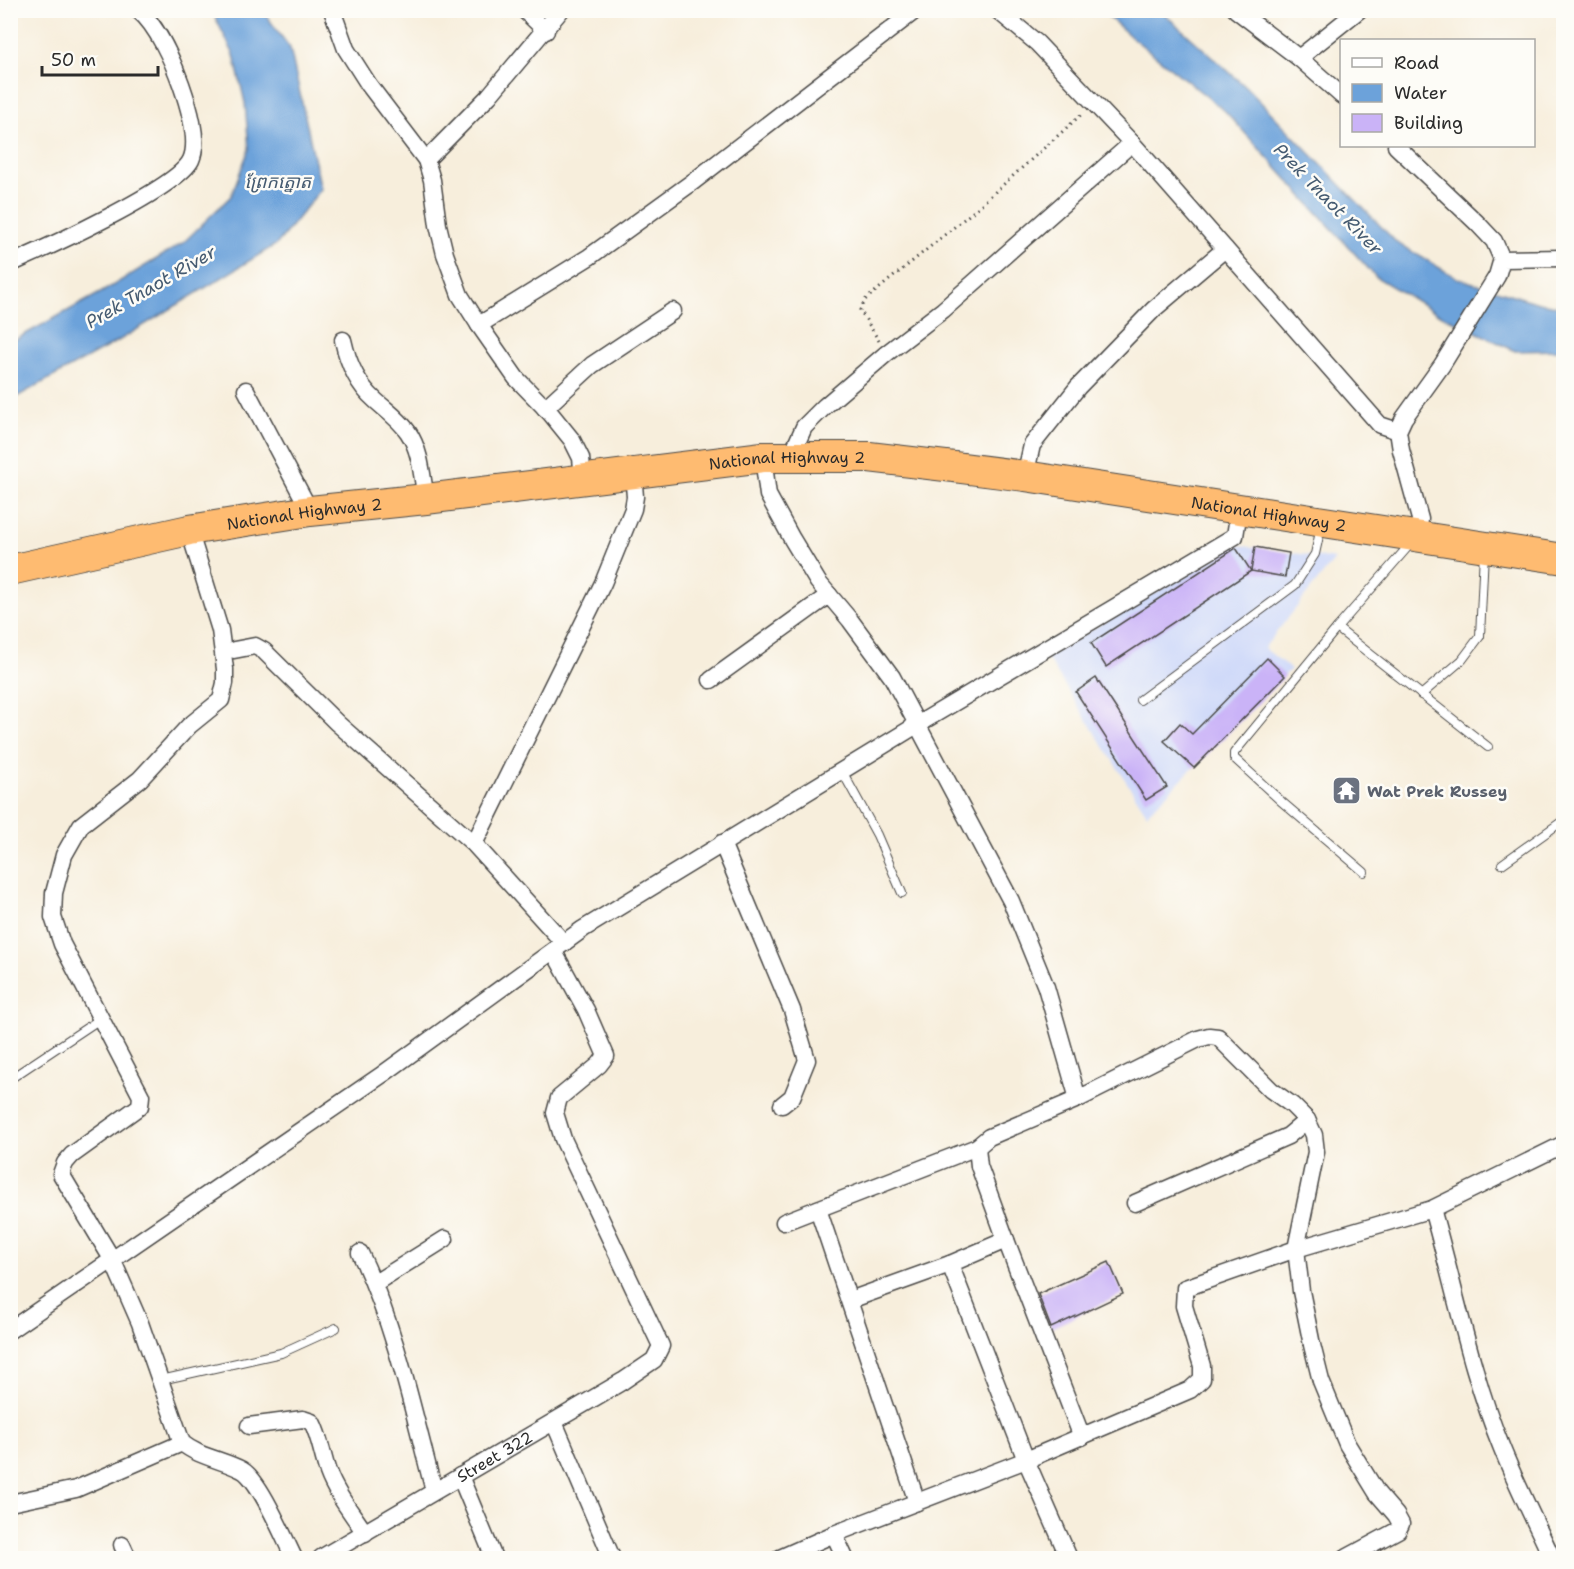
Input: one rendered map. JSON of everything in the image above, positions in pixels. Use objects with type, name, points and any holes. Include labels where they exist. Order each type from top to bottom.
[{"type":"highway","name":"National Highway 2","points":[[10,570],[189,530],[310,511],[777,457],[869,457],[1025,476],[1563,559]]},
{"type":"street","points":[[10,264],[74,235],[143,197],[173,178],[191,160],[194,138],[190,111],[174,65],[146,17],[138,10]]},
{"type":"street","points":[[332,10],[346,49],[369,86],[426,160],[432,180],[438,225],[445,254],[460,294],[516,378],[572,440],[581,458],[583,478]]},
{"type":"street","points":[[524,10],[546,31]]},
{"type":"street","points":[[426,160],[489,96],[546,31],[561,10]]},
{"type":"street","points":[[479,325],[589,257],[694,180],[916,10]]},
{"type":"street","points":[[997,10],[1037,43],[1132,143],[1380,425],[1398,431]]},
{"type":"street","points":[[1236,10],[1299,58],[1340,95]]},
{"type":"street","points":[[1299,58],[1359,10]]},
{"type":"street","points":[[1078,1099],[1046,987],[1011,901],[892,677],[818,582],[768,495],[777,457],[825,406],[887,353],[943,310],[1132,143]]},
{"type":"street","points":[[1402,147],[1494,241],[1502,260],[1497,276],[1453,347],[1404,418],[1398,431],[1420,519],[1418,536]]},
{"type":"street","points":[[1025,476],[1032,445],[1078,387],[1154,309],[1225,249]]},
{"type":"street","points":[[1502,260],[1563,258]]},
{"type":"street","points":[[545,408],[592,365],[673,311]]},
{"type":"street","points":[[343,340],[346,355],[362,387],[399,421],[409,434],[417,450],[426,499]]},
{"type":"street","points":[[246,390],[310,511]]},
{"type":"street","points":[[474,844],[603,583],[633,509],[635,497],[633,472]]},
{"type":"street","points":[[10,1330],[383,1074],[621,905],[1235,536],[1239,510]]},
{"type":"street","points":[[189,530],[220,630],[225,683],[221,699],[189,726],[140,779],[81,825],[64,855],[54,893],[52,917],[62,944],[141,1096],[140,1106],[72,1155],[65,1163],[61,1174],[112,1259],[140,1323],[182,1443],[190,1449],[244,1471],[255,1482],[294,1558]]},
{"type":"street","points":[[711,680],[828,595]]},
{"type":"street","points":[[234,650],[255,646],[264,651],[337,723],[474,844],[559,948]]},
{"type":"street","points":[[722,843],[792,1010],[807,1060],[792,1097],[782,1105]]},
{"type":"street","name":"Street 322","points":[[321,1558],[631,1376],[654,1360],[661,1346],[563,1139],[555,1113],[559,1098],[599,1065],[606,1056],[559,948]]},
{"type":"street","points":[[784,1222],[977,1147],[989,1137],[1078,1099],[1209,1036],[1218,1037],[1271,1090],[1292,1105],[1307,1120],[1314,1135],[1316,1152],[1296,1249],[1301,1291],[1321,1381],[1347,1444],[1377,1492],[1401,1524],[1398,1530],[1346,1558]]},
{"type":"street","points":[[1135,1203],[1288,1136],[1307,1120]]},
{"type":"street","points":[[780,1558],[834,1534],[1026,1460],[1190,1390],[1202,1379],[1202,1366],[1184,1306],[1185,1288],[1296,1249],[1432,1209],[1563,1144]]},
{"type":"street","points":[[977,1147],[980,1166],[1006,1240],[1082,1437]]},
{"type":"street","points":[[818,1209],[917,1502]]},
{"type":"street","points":[[1432,1209],[1469,1350],[1501,1445],[1552,1558]]},
{"type":"street","points":[[375,1283],[445,1239]]},
{"type":"street","points":[[850,1300],[950,1264],[1006,1240]]},
{"type":"street","points":[[360,1253],[375,1283],[394,1342],[435,1491]]},
{"type":"street","points":[[950,1264],[1026,1460],[1069,1558]]},
{"type":"street","points":[[249,1426],[303,1419],[312,1422],[336,1489],[365,1533]]},
{"type":"street","points":[[554,1422],[612,1558]]},
{"type":"street","points":[[10,1503],[76,1489],[182,1443]]},
{"type":"street","points":[[460,1476],[494,1558]]},
{"type":"street","points":[[834,1534],[845,1558]]},
{"type":"lane","points":[[1140,700],[1295,585],[1315,554],[1322,522]]},
{"type":"lane","points":[[1364,872],[1282,802],[1234,758],[1234,753],[1418,536]]},
{"type":"lane","points":[[1421,695],[1462,660],[1480,636],[1484,547]]},
{"type":"lane","points":[[1338,628],[1488,747]]},
{"type":"lane","points":[[842,771],[877,835],[902,892]]},
{"type":"lane","points":[[1502,864],[1563,820]]},
{"type":"lane","points":[[10,1079],[100,1019]]},
{"type":"lane","points":[[161,1380],[281,1353],[336,1328]]},
{"type":"path","points":[[887,353],[860,310],[865,300],[975,210],[1094,102]]},
{"type":"shaded area","points":[[1237,545],[1335,559],[1264,648],[1291,669],[1147,814],[1046,656]]},
{"type":"water","name":"ព្រែកត្នោត","points":[[212,11],[263,11],[290,48],[321,189],[277,244],[118,341],[11,400],[11,342],[102,292],[183,243],[231,196],[249,149],[245,103],[234,55]]},
{"type":"water","name":"Prek Tnaot River","points":[[1102,11],[1161,11],[1246,87],[1397,243],[1457,278],[1539,303],[1563,307],[1563,350],[1515,351],[1435,312],[1376,277],[1225,111]]},
{"type":"building","points":[[1255,547],[1289,553],[1285,577],[1251,571]]},
{"type":"building","points":[[1236,548],[1251,571],[1106,667],[1091,643]]},
{"type":"building","points":[[1267,658],[1285,676],[1194,768],[1164,741],[1180,723],[1192,734]]},
{"type":"building","points":[[1096,678],[1167,787],[1146,800],[1076,692]]},
{"type":"building","points":[[1109,1262],[1123,1294],[1051,1328],[1038,1294]]},
{"type":"place","name":"Wat Prek Russey","points":[[1346,791]]}]
